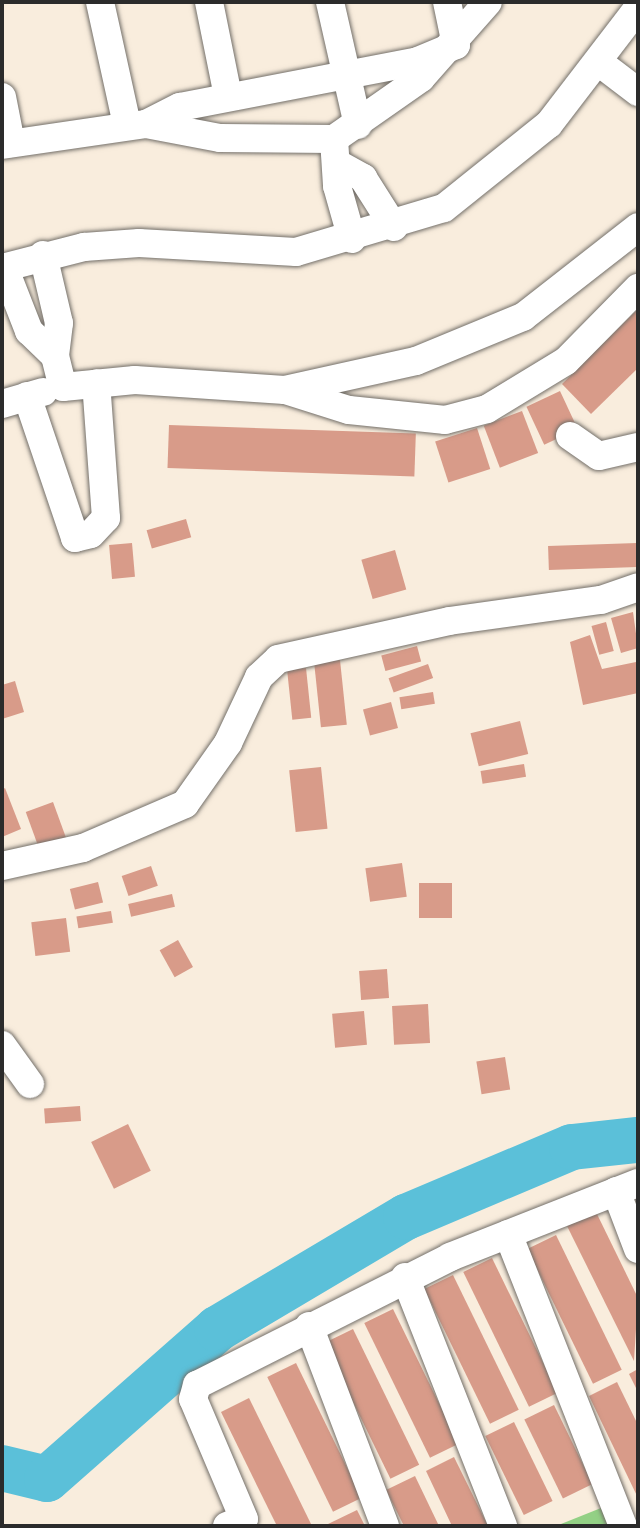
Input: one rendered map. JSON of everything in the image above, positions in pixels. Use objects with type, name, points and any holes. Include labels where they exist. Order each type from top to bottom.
[{"type":"street","points":[[100,2],[137,124]]},
{"type":"street","points":[[209,2],[228,96]]},
{"type":"street","points":[[330,2],[348,78],[344,143],[337,186],[352,239]]},
{"type":"street","points":[[447,2],[456,44]]},
{"type":"street","points":[[137,124],[220,138],[344,143],[389,107],[456,44],[488,2]]},
{"type":"street","points":[[55,356],[29,331],[3,267],[43,255],[139,243],[296,251],[394,228],[444,208],[490,174],[549,124],[600,63],[638,8]]},
{"type":"street","points":[[2,97],[7,144],[137,124],[180,107],[228,96],[348,78],[418,61],[456,44]]},
{"type":"street","points":[[600,63],[638,92]]},
{"type":"street","points":[[344,143],[394,228]]},
{"type":"street","points":[[96,383],[106,518],[92,534],[75,538],[15,400],[62,387],[96,383],[285,390],[416,361],[523,317],[638,227]]},
{"type":"street","points":[[43,255],[60,323],[55,356],[62,387]]},
{"type":"street","points":[[285,390],[349,410],[445,420],[487,409],[566,361],[638,288]]},
{"type":"street","points":[[570,436],[599,456],[638,447]]},
{"type":"street","points":[[2,866],[75,850],[185,804],[228,743],[259,677],[278,659],[449,621],[601,600],[638,587]]},
{"type":"street","points":[[2,1045],[30,1084]]},
{"type":"street","points":[[239,1524],[192,1391],[405,1277],[627,1187],[638,1250]]},
{"type":"street","points":[[508,1234],[623,1526]]},
{"type":"street","points":[[405,1277],[503,1526]]},
{"type":"street","points":[[309,1326],[385,1526]]},
{"type":"green space","points":[[601,1508],[608,1526],[556,1526]]},
{"type":"building","points":[[638,309],[638,368],[591,414],[562,384]]},
{"type":"building","points":[[560,391],[578,429],[544,445],[526,407]]},
{"type":"building","points":[[522,411],[538,453],[500,468],[484,426]]},
{"type":"building","points":[[169,425],[416,434],[414,477],[167,468]]},
{"type":"building","points":[[477,428],[490,469],[448,482],[435,442]]},
{"type":"building","points":[[186,519],[191,537],[152,549],[147,530]]},
{"type":"building","points":[[132,543],[135,577],[112,579],[109,545]]},
{"type":"building","points":[[637,543],[638,567],[549,570],[548,546]]},
{"type":"building","points":[[395,550],[406,589],[373,599],[361,560]]},
{"type":"building","points":[[633,612],[638,648],[621,653],[611,618]]},
{"type":"building","points":[[606,622],[614,651],[599,655],[592,626]]},
{"type":"building","points":[[590,635],[602,669],[636,662],[638,693],[583,705],[570,642]]},
{"type":"building","points":[[417,646],[421,661],[385,671],[381,656]]},
{"type":"building","points":[[340,660],[347,725],[321,727],[314,663]]},
{"type":"building","points":[[428,664],[433,678],[394,692],[389,678]]},
{"type":"building","points":[[306,668],[311,718],[292,720],[287,670]]},
{"type":"building","points":[[15,681],[24,712],[2,719],[2,685]]},
{"type":"building","points":[[433,692],[435,704],[401,709],[399,697]]},
{"type":"building","points":[[391,702],[398,728],[370,736],[363,710]]},
{"type":"building","points":[[520,721],[528,754],[479,766],[471,733]]},
{"type":"building","points":[[524,764],[526,777],[483,784],[481,771]]},
{"type":"building","points":[[321,767],[327,829],[296,832],[289,770]]},
{"type":"building","points":[[5,788],[21,829],[2,837],[2,790]]},
{"type":"building","points":[[53,802],[67,841],[40,850],[26,812]]},
{"type":"building","points":[[402,863],[407,897],[370,902],[365,868]]},
{"type":"building","points":[[151,866],[158,886],[129,896],[122,876]]},
{"type":"building","points":[[98,882],[103,902],[75,909],[70,889]]},
{"type":"building","points":[[419,883],[452,883],[452,918],[419,918]]},
{"type":"building","points":[[172,894],[175,907],[131,917],[128,904]]},
{"type":"building","points":[[111,911],[113,923],[78,928],[76,916]]},
{"type":"building","points":[[66,918],[70,952],[35,956],[31,922]]},
{"type":"building","points":[[178,940],[193,967],[175,977],[160,950]]},
{"type":"building","points":[[387,969],[389,998],[361,1000],[359,971]]},
{"type":"building","points":[[428,1004],[430,1043],[394,1045],[392,1006]]},
{"type":"building","points":[[364,1011],[367,1045],[335,1048],[332,1014]]},
{"type":"building","points":[[505,1057],[510,1090],[482,1094],[476,1062]]},
{"type":"building","points":[[80,1106],[81,1121],[45,1123],[44,1109]]},
{"type":"building","points":[[128,1124],[151,1171],[114,1189],[91,1142]]},
{"type":"building","points":[[596,1212],[638,1298],[634,1361],[567,1226]]},
{"type":"building","points":[[556,1235],[622,1370],[593,1384],[527,1249]]},
{"type":"building","points":[[492,1258],[558,1393],[529,1407],[463,1272]]},
{"type":"building","points":[[453,1275],[519,1410],[490,1424],[424,1289]]},
{"type":"building","points":[[393,1309],[459,1444],[430,1458],[364,1323]]},
{"type":"building","points":[[353,1329],[419,1465],[390,1479],[324,1343]]},
{"type":"building","points":[[296,1363],[362,1498],[333,1512],[267,1377]]},
{"type":"building","points":[[638,1369],[638,1392],[629,1374]]},
{"type":"building","points":[[617,1382],[638,1425],[638,1498],[589,1396]]},
{"type":"building","points":[[249,1398],[312,1526],[277,1526],[269,1510],[221,1412]]},
{"type":"building","points":[[554,1405],[593,1484],[563,1499],[524,1419]]},
{"type":"building","points":[[514,1422],[553,1501],[524,1515],[485,1436]]},
{"type":"building","points":[[454,1457],[488,1526],[452,1526],[426,1471]]},
{"type":"building","points":[[415,1476],[439,1526],[404,1526],[386,1490]]},
{"type":"building","points":[[357,1510],[365,1526],[329,1526],[328,1524]]},
{"type":"waterway","points":[[2,1468],[47,1479],[217,1329],[406,1217],[572,1147],[638,1140]]}]
